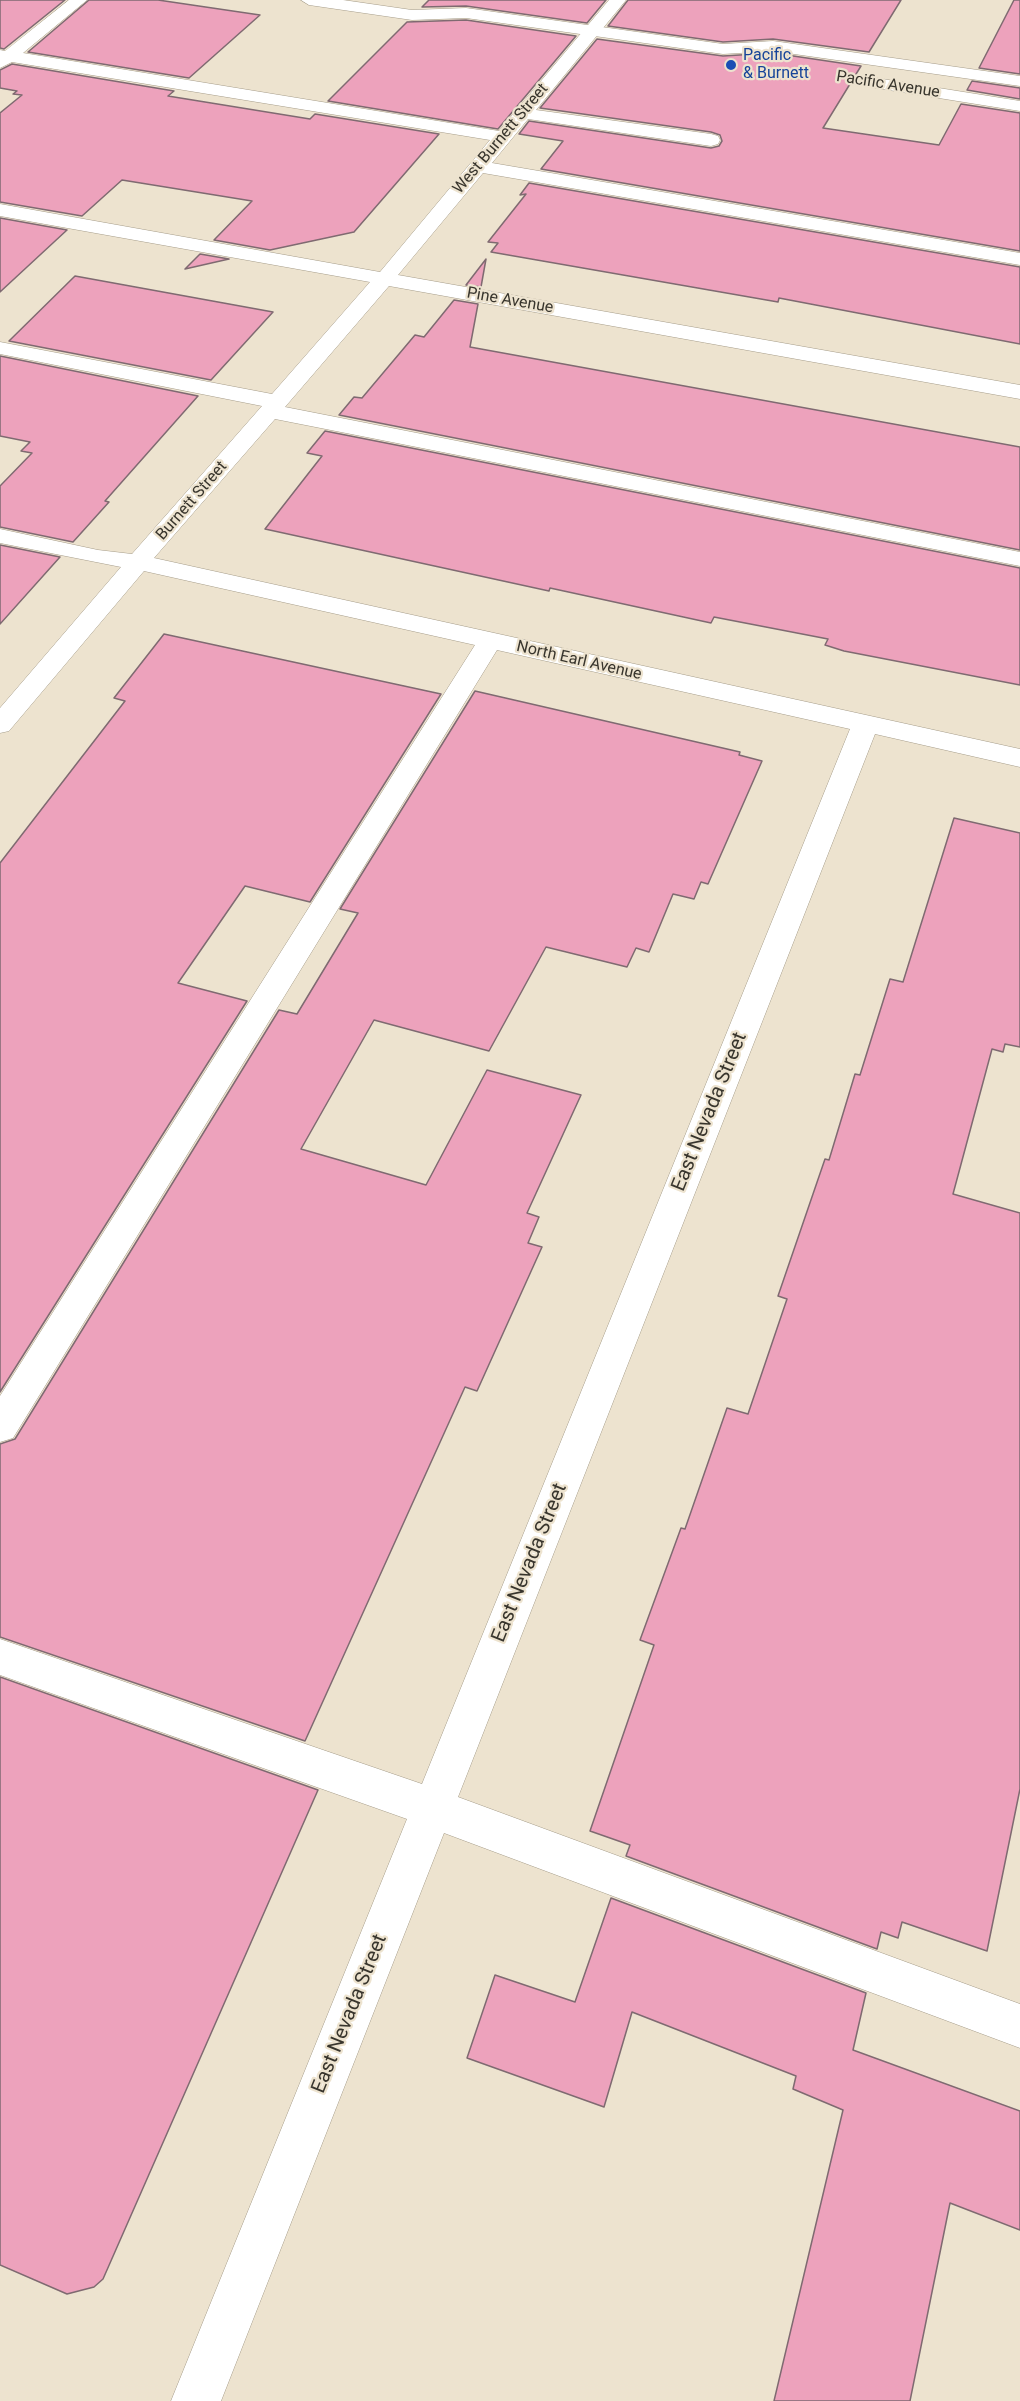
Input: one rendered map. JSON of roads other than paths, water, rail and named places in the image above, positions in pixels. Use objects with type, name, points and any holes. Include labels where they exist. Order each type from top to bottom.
[{"type":"street","points":[[3,58],[79,0]]},
{"type":"street","name":"Pacific Avenue","points":[[309,0],[412,15],[466,13],[723,49],[773,46],[1020,81]]},
{"type":"street","name":"Pacific Avenue","points":[[438,0],[466,13]]},
{"type":"street","name":"West Burnett Street","points":[[385,278],[618,0]]},
{"type":"street","name":"Pacific Avenue","points":[[723,49],[759,65]]},
{"type":"street","points":[[3,58],[502,137]]},
{"type":"street","name":"Pacific Avenue","points":[[854,80],[1020,106]]},
{"type":"street","points":[[522,113],[711,140]]},
{"type":"street","points":[[478,166],[1020,259]]},
{"type":"street","name":"Pine Avenue","points":[[0,210],[1020,392]]},
{"type":"street","name":"Burnett Street","points":[[0,725],[138,562],[385,278]]},
{"type":"street","points":[[0,348],[1020,560]]},
{"type":"street","name":"North Earl Avenue","points":[[0,536],[98,557],[138,562],[1020,758]]},
{"type":"street","points":[[0,1427],[490,641]]},
{"type":"street","name":"East Nevada Street","points":[[196,2401],[865,725]]},
{"type":"street","points":[[0,1657],[432,1808],[1020,2026]]},
{"type":"place","name":"Pacific & Burnett","points":[[731,65]]}]
